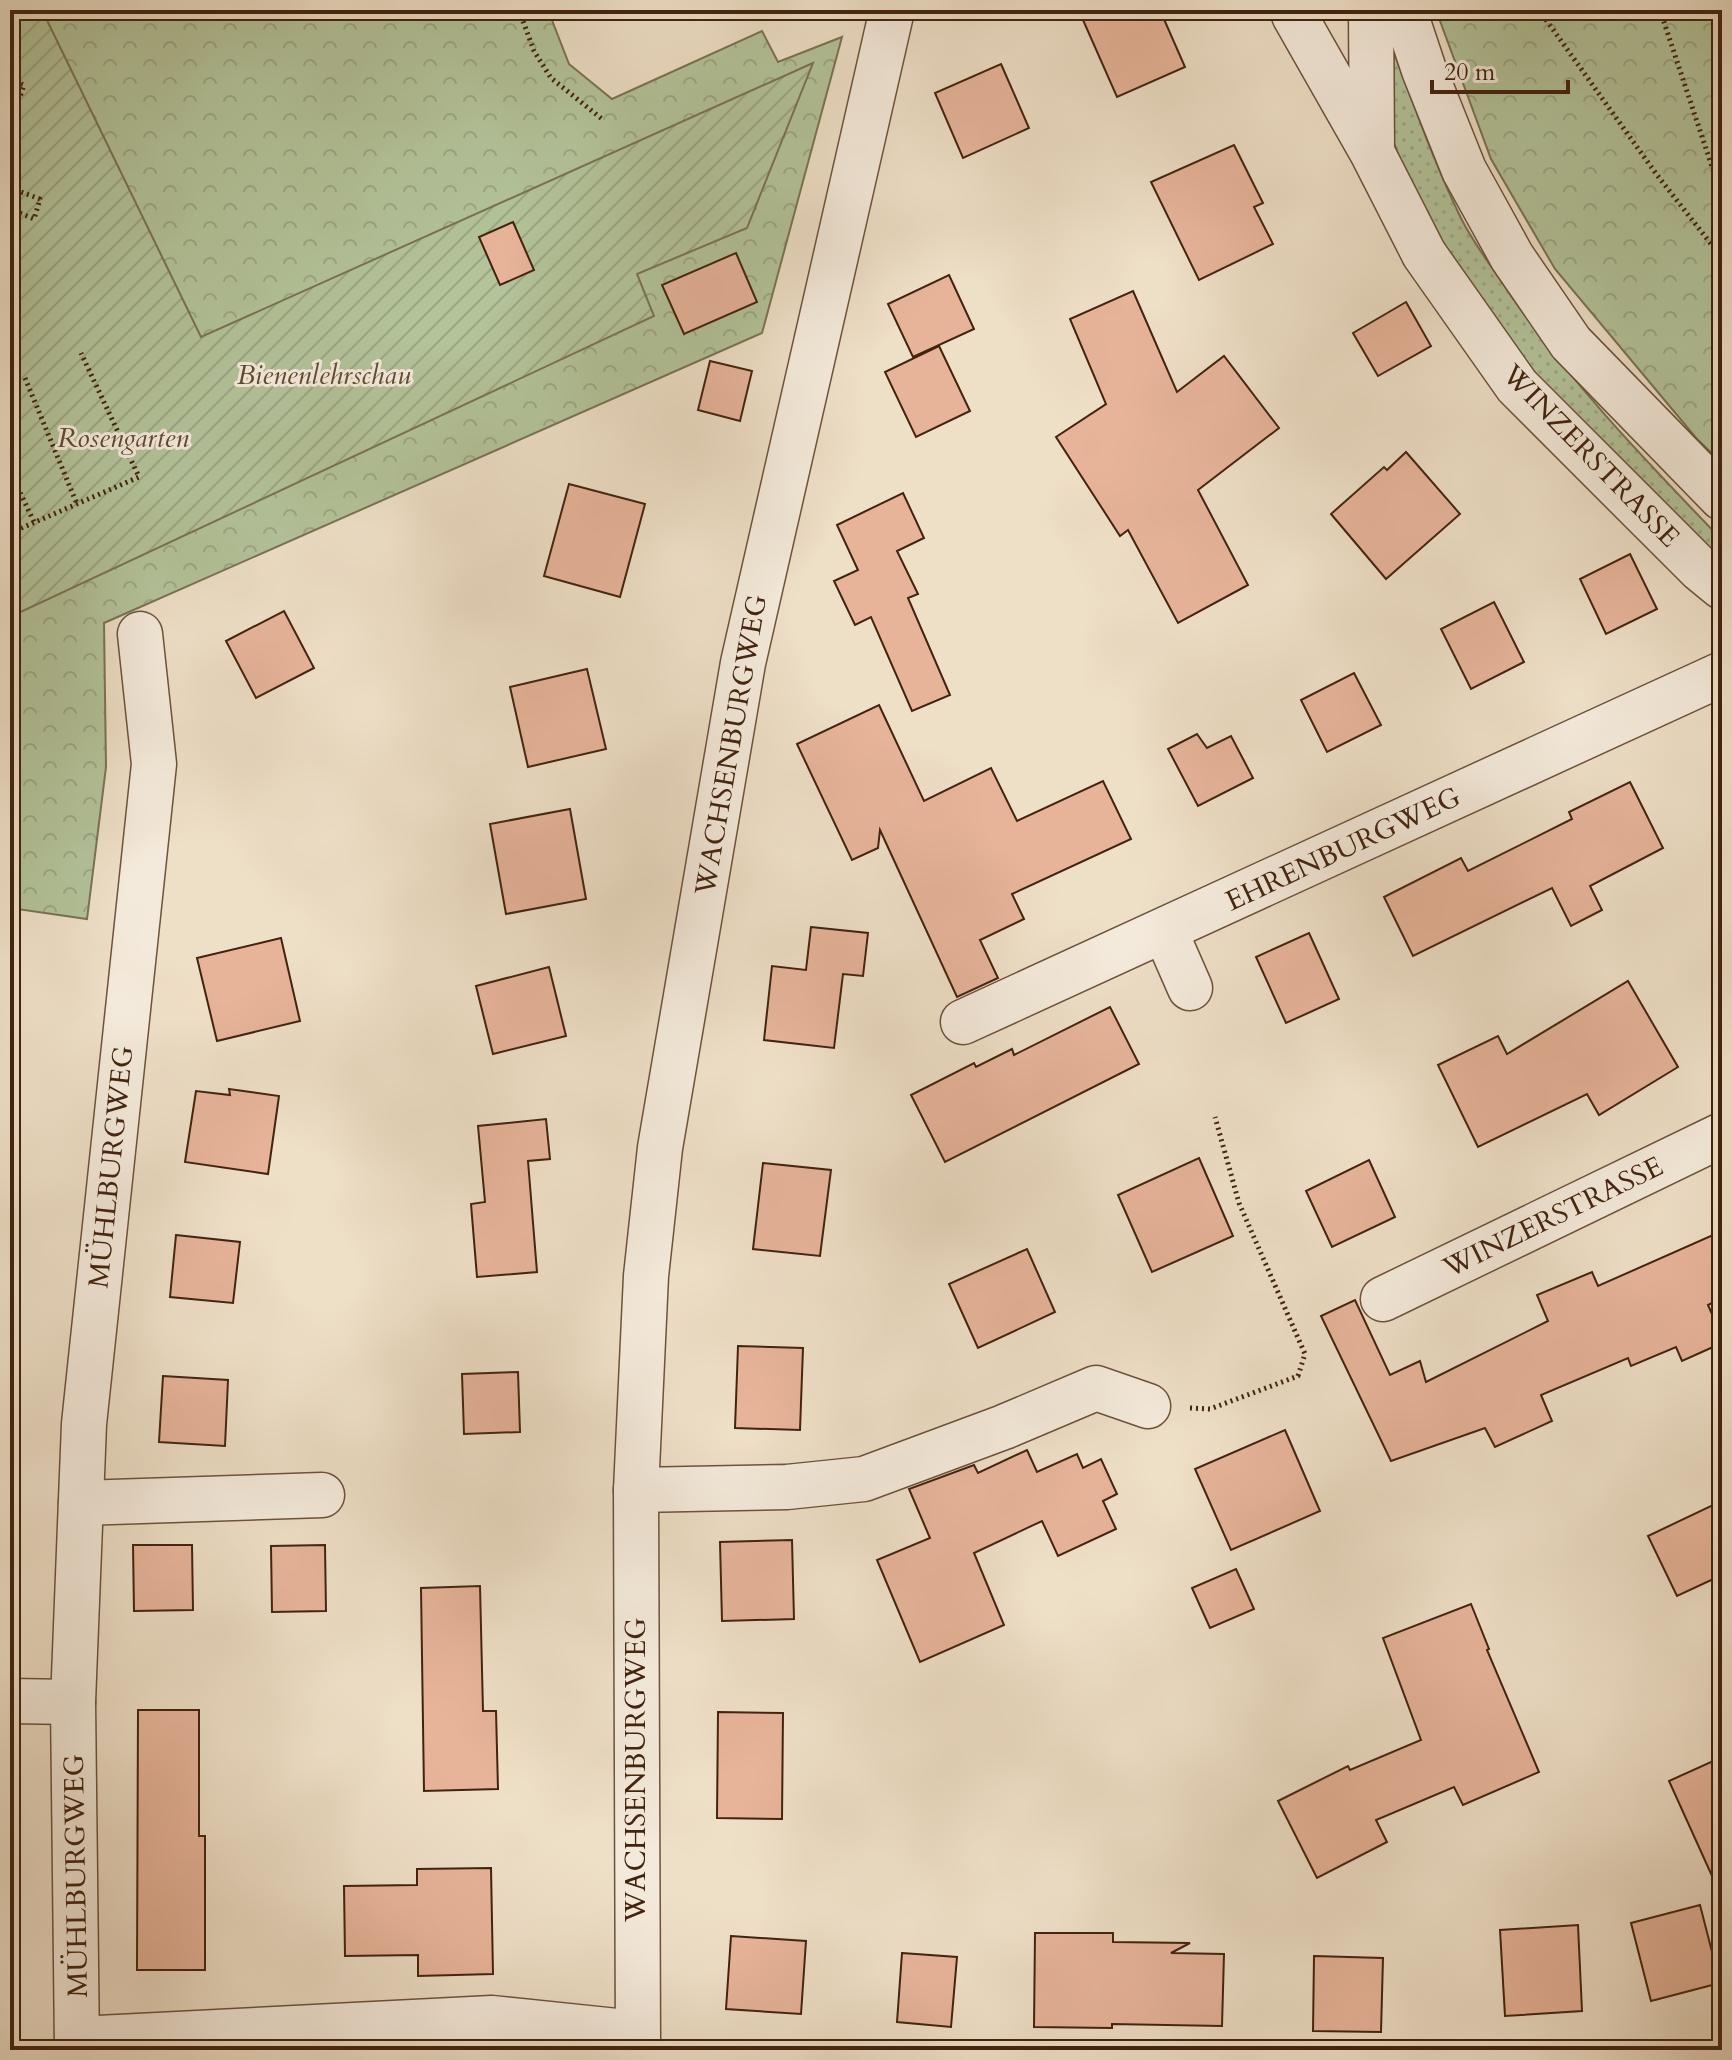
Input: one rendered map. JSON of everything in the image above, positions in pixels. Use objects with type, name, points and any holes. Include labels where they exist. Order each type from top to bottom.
[{"type":"street","name":"WACHSENBURGWEG","points":[[637,2041],[636,1490],[646,1276],[660,1148],[743,663],[892,10]]},
{"type":"street","name":"WINZERSTRASSE","points":[[1371,10],[1372,152]]},
{"type":"street","points":[[1404,10],[1464,170],[1512,257],[1571,343],[1722,498]]},
{"type":"street","name":"WINZERSTRASSE","points":[[1294,15],[1372,152],[1424,254],[1517,386],[1700,569],[1722,587]]},
{"type":"street","name":"MÜHLBURGWEG","points":[[78,2045],[73,1702],[84,1424],[154,764],[140,634]]},
{"type":"street","name":"EHRENBURGWEG","points":[[963,1022],[1722,674]]},
{"type":"street","points":[[1165,931],[1190,988]]},
{"type":"street","name":"WINZERSTRASSE","points":[[1383,1299],[1722,1135]]},
{"type":"street","points":[[636,1490],[787,1487],[864,1479],[1004,1427],[1096,1388],[1148,1406]]},
{"type":"street","points":[[81,1503],[322,1495]]},
{"type":"street","points":[[10,1701],[73,1702]]},
{"type":"street","points":[[78,2045],[492,2018],[637,2041]]},
{"type":"path","points":[[519,10],[534,51],[551,78],[602,119]]},
{"type":"path","points":[[1539,10],[1657,175],[1722,258]]},
{"type":"path","points":[[1660,10],[1722,197]]},
{"type":"path","points":[[10,79],[24,85],[20,97],[10,96]]},
{"type":"path","points":[[10,188],[40,199],[34,219],[10,209]]},
{"type":"path","points":[[10,533],[139,477],[81,353]]},
{"type":"path","points":[[25,378],[77,504]]},
{"type":"path","points":[[10,471],[34,522]]},
{"type":"path","points":[[1148,1406],[1210,1409],[1298,1376],[1305,1354],[1239,1203],[1215,1117]]},
{"type":"green space","points":[[10,10],[548,10],[569,64],[612,99],[762,31],[778,62],[842,37],[762,333],[104,623],[106,767],[87,919],[10,908]]},
{"type":"green space","points":[[10,10],[42,10],[201,337],[813,63],[747,228],[637,274],[654,316],[10,617]]},
{"type":"green space","points":[[1436,10],[1722,10],[1722,463],[1697,439],[1555,269],[1491,159]]},
{"type":"green space","points":[[1380,17],[1437,166],[1473,240],[1525,316],[1578,383],[1722,540],[1722,570],[1557,402],[1456,272],[1409,182],[1388,128]]},
{"type":"building","points":[[1106,10],[1160,10],[1185,67],[1117,97],[1083,20]]},
{"type":"building","points":[[1001,64],[1029,128],[963,158],[935,93]]},
{"type":"building","points":[[1234,145],[1263,203],[1254,207],[1273,244],[1199,280],[1151,182]]},
{"type":"building","points":[[513,222],[534,270],[500,285],[479,237]]},
{"type":"building","points":[[736,253],[757,302],[684,334],[662,285]]},
{"type":"building","points":[[949,275],[974,329],[913,357],[888,304]]},
{"type":"building","points":[[1133,291],[1177,392],[1224,356],[1279,428],[1198,490],[1248,585],[1178,623],[1128,530],[1120,536],[1056,437],[1106,404],[1070,319]]},
{"type":"building","points":[[1406,302],[1431,346],[1378,376],[1353,333]]},
{"type":"building","points":[[939,346],[970,411],[916,437],[885,372]]},
{"type":"building","points":[[710,361],[752,371],[740,421],[698,410]]},
{"type":"building","points":[[1406,452],[1460,514],[1386,579],[1331,514],[1384,467],[1387,470]]},
{"type":"building","points":[[569,484],[645,504],[620,597],[544,576]]},
{"type":"building","points":[[903,493],[924,538],[897,551],[918,594],[908,598],[950,695],[912,711],[871,617],[855,625],[834,581],[858,570],[837,525]]},
{"type":"building","points":[[1630,554],[1657,609],[1606,634],[1580,579]]},
{"type":"building","points":[[1494,602],[1524,662],[1471,689],[1441,629]]},
{"type":"building","points":[[284,611],[314,668],[256,698],[226,641]]},
{"type":"building","points":[[587,669],[606,749],[528,767],[510,687]]},
{"type":"building","points":[[1354,673],[1381,725],[1327,752],[1301,700]]},
{"type":"building","points":[[879,705],[924,801],[991,768],[1017,821],[1103,781],[1131,839],[1012,894],[1024,919],[980,940],[998,978],[957,997],[880,830],[878,848],[852,860],[797,744]]},
{"type":"building","points":[[1197,734],[1207,748],[1231,736],[1253,778],[1198,806],[1168,749]]},
{"type":"building","points":[[1630,782],[1663,848],[1590,886],[1602,910],[1571,926],[1552,888],[1413,956],[1384,897],[1461,858],[1468,871],[1572,819],[1569,812]]},
{"type":"building","points":[[570,809],[586,899],[506,914],[490,824]]},
{"type":"building","points":[[811,927],[868,933],[863,976],[843,974],[834,1048],[764,1040],[772,966],[806,970]]},
{"type":"building","points":[[1309,933],[1339,999],[1286,1023],[1256,957]]},
{"type":"building","points":[[281,938],[300,1021],[217,1041],[197,958]]},
{"type":"building","points":[[549,967],[566,1036],[493,1054],[476,986]]},
{"type":"building","points":[[1628,981],[1678,1067],[1599,1115],[1587,1094],[1478,1147],[1438,1065],[1498,1036],[1507,1054]]},
{"type":"building","points":[[1110,1007],[1139,1064],[945,1162],[911,1095],[974,1063],[976,1067],[1012,1049],[1014,1055]]},
{"type":"building","points":[[229,1089],[279,1096],[268,1174],[185,1162],[196,1091],[230,1095]]},
{"type":"building","points":[[546,1119],[550,1159],[528,1161],[537,1272],[477,1277],[471,1204],[485,1202],[478,1126]]},
{"type":"building","points":[[1199,1158],[1233,1236],[1152,1272],[1118,1195]]},
{"type":"building","points":[[1369,1160],[1395,1217],[1332,1247],[1306,1191]]},
{"type":"building","points":[[763,1163],[831,1170],[820,1256],[753,1249]]},
{"type":"building","points":[[1722,1231],[1722,1298],[1708,1305],[1722,1343],[1682,1361],[1676,1347],[1631,1366],[1628,1358],[1541,1395],[1552,1421],[1495,1447],[1485,1428],[1391,1461],[1321,1316],[1355,1300],[1390,1375],[1420,1361],[1426,1382],[1548,1321],[1537,1295],[1592,1272],[1598,1286]]},
{"type":"building","points":[[176,1235],[240,1242],[233,1303],[170,1297]]},
{"type":"building","points":[[1027,1249],[1055,1312],[978,1348],[949,1284]]},
{"type":"building","points":[[738,1346],[803,1348],[800,1430],[735,1428]]},
{"type":"building","points":[[518,1372],[520,1432],[464,1434],[462,1374]]},
{"type":"building","points":[[163,1376],[228,1380],[225,1446],[159,1442]]},
{"type":"building","points":[[1285,1430],[1320,1511],[1231,1550],[1195,1469]]},
{"type":"building","points":[[1027,1450],[1037,1472],[1077,1454],[1083,1468],[1101,1459],[1117,1494],[1103,1501],[1116,1529],[1058,1556],[1042,1521],[974,1553],[1004,1625],[920,1662],[877,1560],[930,1538],[909,1489],[974,1465],[978,1473]]},
{"type":"building","points":[[1713,1505],[1722,1524],[1722,1575],[1677,1596],[1648,1536]]},
{"type":"building","points":[[792,1540],[794,1619],[722,1621],[720,1542]]},
{"type":"building","points":[[133,1545],[192,1545],[193,1610],[134,1611]]},
{"type":"building","points":[[325,1545],[326,1611],[272,1612],[271,1546]]},
{"type":"building","points":[[1236,1569],[1254,1609],[1210,1628],[1192,1588]]},
{"type":"building","points":[[480,1586],[483,1711],[496,1711],[498,1789],[424,1791],[421,1588]]},
{"type":"building","points":[[1471,1604],[1487,1650],[1539,1772],[1463,1805],[1454,1787],[1376,1820],[1387,1842],[1317,1878],[1278,1801],[1348,1766],[1350,1770],[1421,1740],[1383,1638]]},
{"type":"building","points":[[138,1710],[199,1710],[199,1836],[205,1836],[205,1970],[137,1970]]},
{"type":"building","points":[[718,1712],[783,1713],[782,1819],[717,1818]]},
{"type":"building","points":[[1722,1757],[1722,1898],[1669,1781]]},
{"type":"building","points":[[491,1868],[493,1974],[418,1976],[418,1955],[345,1956],[344,1886],[417,1885],[417,1869]]},
{"type":"building","points":[[1700,1905],[1720,1983],[1651,2001],[1631,1923]]},
{"type":"building","points":[[1578,1925],[1582,2011],[1505,2016],[1500,1930]]},
{"type":"building","points":[[1035,1933],[1113,1933],[1113,1942],[1190,1943],[1171,1953],[1224,1954],[1222,2026],[1112,2024],[1112,2028],[1034,2027]]},
{"type":"building","points":[[731,1936],[806,1941],[801,2014],[726,2009]]},
{"type":"building","points":[[902,1953],[957,1957],[951,2027],[897,2022]]},
{"type":"building","points":[[1314,1956],[1383,1958],[1381,2032],[1313,2031]]},
{"type":"park label","name":"Bienenlehrschau","points":[[324,375]]},
{"type":"park label","name":"Rosengarten","points":[[123,438]]}]
